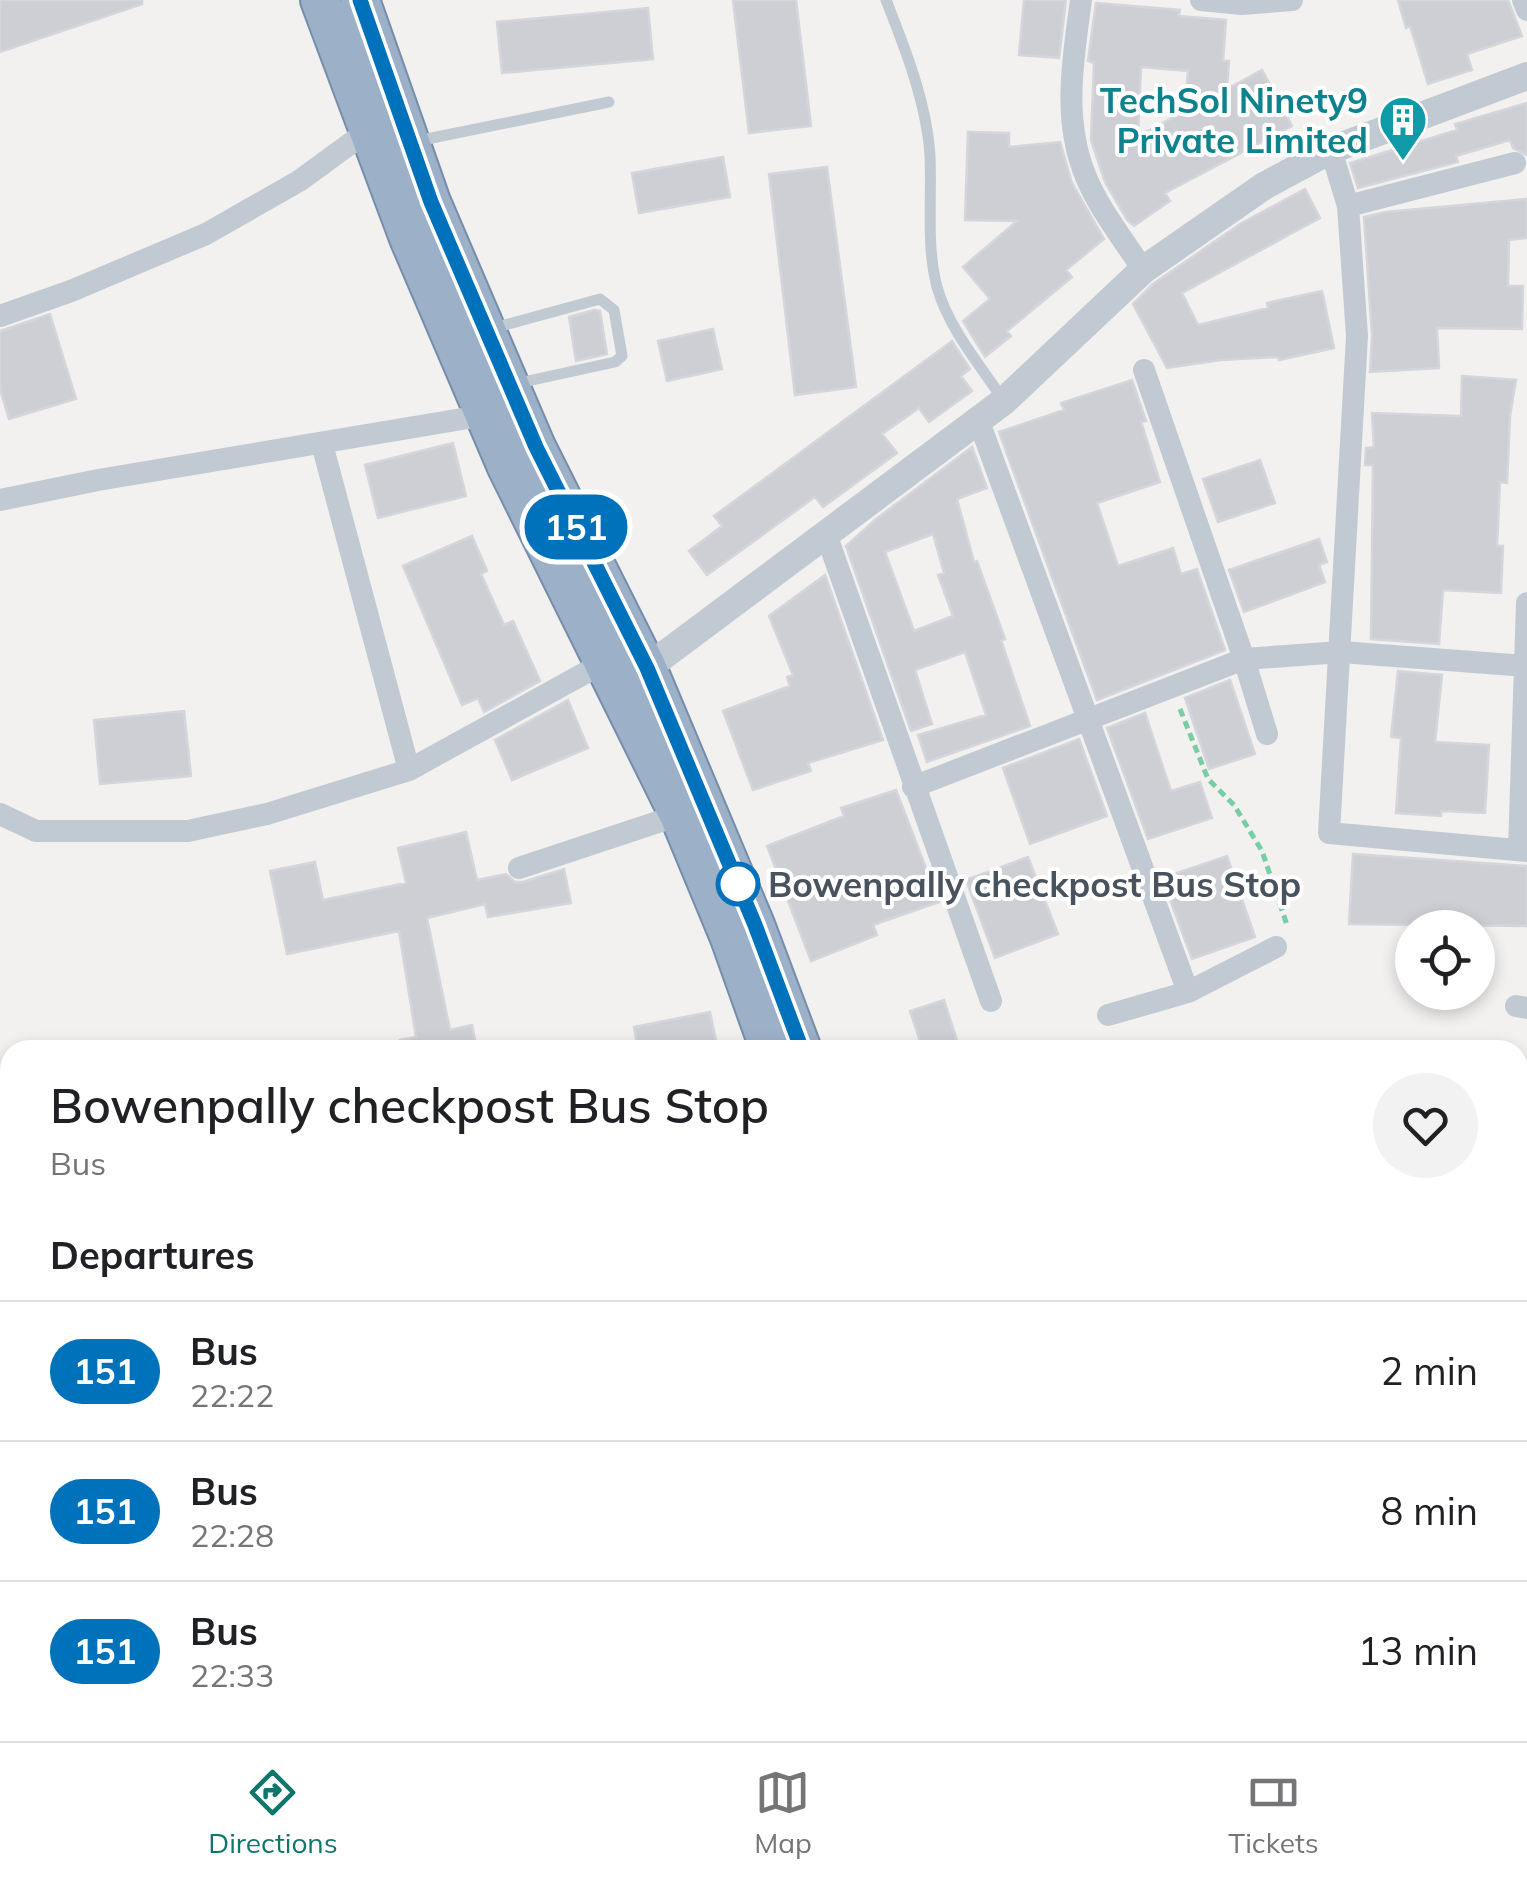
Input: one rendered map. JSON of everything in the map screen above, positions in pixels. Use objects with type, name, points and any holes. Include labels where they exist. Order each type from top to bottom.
[{"type":"highway","points":[[320,0],[409,238],[507,467],[679,815],[766,1040]]},
{"type":"highway","points":[[360,0],[431,202],[536,447],[647,668],[755,925],[798,1040]]},
{"type":"street","points":[[1081,0],[1070,92],[1078,156],[1087,181],[1143,270]]},
{"type":"street","points":[[1201,0],[1242,4],[1292,0]]},
{"type":"street","points":[[1523,0],[1527,10]]},
{"type":"street","points":[[647,668],[1004,400],[1143,270],[1264,186],[1331,150],[1527,76]]},
{"type":"street","points":[[0,316],[71,291],[206,234],[300,181],[369,130]]},
{"type":"street","points":[[1331,150],[1348,206],[1357,336],[1328,834],[1523,850],[1527,602]]},
{"type":"street","points":[[1348,206],[1514,163]]},
{"type":"street","points":[[1144,370],[1267,734]]},
{"type":"street","points":[[0,500],[486,415]]},
{"type":"street","points":[[978,418],[1188,992]]},
{"type":"street","points":[[322,444],[409,770]]},
{"type":"street","points":[[826,534],[991,1001]]},
{"type":"street","points":[[913,786],[1244,658],[1341,652],[1526,666]]},
{"type":"street","points":[[0,814],[36,832],[188,831],[267,814],[409,770],[606,662]]},
{"type":"street","points":[[519,868],[679,815]]},
{"type":"street","points":[[1108,1015],[1188,992],[1276,947]]},
{"type":"lane","points":[[886,0],[920,101],[930,152],[931,256],[938,290],[956,329],[1004,400]]},
{"type":"lane","points":[[410,143],[608,102]]},
{"type":"lane","points":[[486,330],[600,299],[614,310],[622,356],[615,362],[510,385]]},
{"type":"path","points":[[1172,688],[1208,778],[1234,806],[1262,851],[1286,918],[1288,936],[1276,947]]},
{"type":"building","points":[[0,0],[142,0],[142,4],[0,52]]},
{"type":"building","points":[[733,0],[796,0],[811,126],[749,133]]},
{"type":"building","points":[[1024,0],[1066,0],[1059,58],[1019,55]]},
{"type":"building","points":[[1398,0],[1508,0],[1522,36],[1467,54],[1472,70],[1428,84]]},
{"type":"building","points":[[1096,3],[1180,10],[1179,16],[1226,20],[1223,61],[1229,61],[1227,89],[1262,70],[1292,126],[1165,193],[1170,201],[1134,226],[1105,182],[1091,140],[1094,63],[1088,61]],"holes":[[[1141,67],[1188,71],[1185,111],[1138,136]]]},
{"type":"building","points":[[648,8],[653,59],[502,73],[497,22]]},
{"type":"building","points":[[1527,103],[1527,155],[1513,148],[1510,140],[1456,156],[1458,162],[1358,188],[1350,163],[1457,130],[1455,124]]},
{"type":"building","points":[[968,132],[1009,133],[1009,147],[1060,142],[1072,183],[1104,239],[1066,270],[1072,277],[1007,331],[1011,336],[985,357],[963,321],[990,299],[963,267],[1017,221],[965,220]]},
{"type":"building","points":[[723,157],[730,197],[639,213],[632,173]]},
{"type":"building","points":[[827,167],[856,387],[795,395],[769,174]]},
{"type":"building","points":[[1305,189],[1320,218],[1182,293],[1198,325],[1322,291],[1334,348],[1279,360],[1221,360],[1167,368],[1133,304],[1153,284],[1240,224]]},
{"type":"building","points":[[1527,199],[1527,238],[1509,240],[1508,286],[1523,286],[1522,329],[1437,328],[1439,368],[1370,372],[1372,335],[1364,217]]},
{"type":"building","points":[[600,311],[607,354],[576,361],[569,317]]},
{"type":"building","points":[[50,314],[76,399],[9,419],[0,389],[0,331]]},
{"type":"building","points":[[713,329],[722,369],[667,381],[658,341]]},
{"type":"building","points":[[952,341],[970,369],[961,376],[972,391],[929,422],[919,408],[882,434],[897,453],[823,507],[815,497],[707,575],[689,551],[722,526],[714,516]]},
{"type":"building","points":[[1462,376],[1516,380],[1507,483],[1500,482],[1497,546],[1503,546],[1501,593],[1443,590],[1439,644],[1371,639],[1373,465],[1365,465],[1366,448],[1374,447],[1372,413],[1461,416]]},
{"type":"building","points":[[1132,380],[1160,482],[1097,503],[1118,566],[1173,548],[1181,574],[1197,569],[1225,650],[1097,700],[999,432],[1064,410],[1061,403]]},
{"type":"building","points":[[453,443],[466,496],[378,518],[365,465]]},
{"type":"building","points":[[972,447],[987,488],[957,499],[974,562],[977,561],[1005,639],[1001,640],[1030,726],[927,762],[918,735],[986,715],[965,652],[915,670],[932,724],[911,731],[846,546]],"holes":[[[933,534],[944,573],[938,575],[953,616],[914,631],[885,552]]]},
{"type":"building","points":[[1260,460],[1275,503],[1218,522],[1203,479]]},
{"type":"building","points":[[472,536],[487,571],[481,574],[504,625],[513,621],[540,681],[484,712],[478,698],[462,705],[403,566]]},
{"type":"building","points":[[1319,539],[1327,562],[1319,565],[1325,582],[1244,612],[1229,570]]},
{"type":"building","points":[[825,575],[883,740],[808,763],[811,771],[753,790],[723,711],[790,686],[787,677],[793,675],[769,616]]},
{"type":"building","points":[[1398,671],[1442,675],[1435,742],[1489,745],[1485,813],[1396,813],[1401,738],[1391,737]]},
{"type":"building","points":[[1230,680],[1255,754],[1209,769],[1185,698]]},
{"type":"building","points":[[568,700],[588,748],[512,780],[495,740]]},
{"type":"building","points":[[184,711],[191,776],[100,784],[94,720]]},
{"type":"building","points":[[1145,713],[1171,791],[1200,782],[1212,818],[1148,839],[1107,728]]},
{"type":"building","points":[[1079,739],[1107,816],[1030,844],[1003,768]]},
{"type":"building","points":[[896,790],[939,902],[873,925],[877,935],[811,961],[767,846],[844,816],[841,808]]},
{"type":"building","points":[[466,832],[477,880],[506,874],[515,882],[523,882],[564,869],[571,903],[488,917],[485,904],[427,918],[450,1030],[472,1025],[475,1040],[400,1040],[416,1037],[399,931],[287,954],[270,871],[315,862],[323,900],[406,883],[398,848]]},
{"type":"building","points":[[1353,854],[1527,866],[1527,926],[1495,926],[1495,910],[1395,910],[1395,925],[1349,924]]},
{"type":"building","points":[[1227,856],[1255,937],[1192,959],[1162,878]]},
{"type":"building","points":[[1028,857],[1058,934],[995,958],[966,880]]},
{"type":"building","points":[[944,1000],[957,1040],[920,1040],[910,1011]]},
{"type":"building","points":[[710,1012],[716,1040],[636,1040],[634,1027]]},
{"type":"bus line","name":"151","points":[[360,0],[431,202],[536,447],[647,668],[755,925],[798,1040]]},
{"type":"place","name":"TechSol Ninety9 Private Limited","points":[[1403,162]]},
{"type":"place","name":"Bowenpally checkpost Bus Stop","points":[[738,884]]}]
